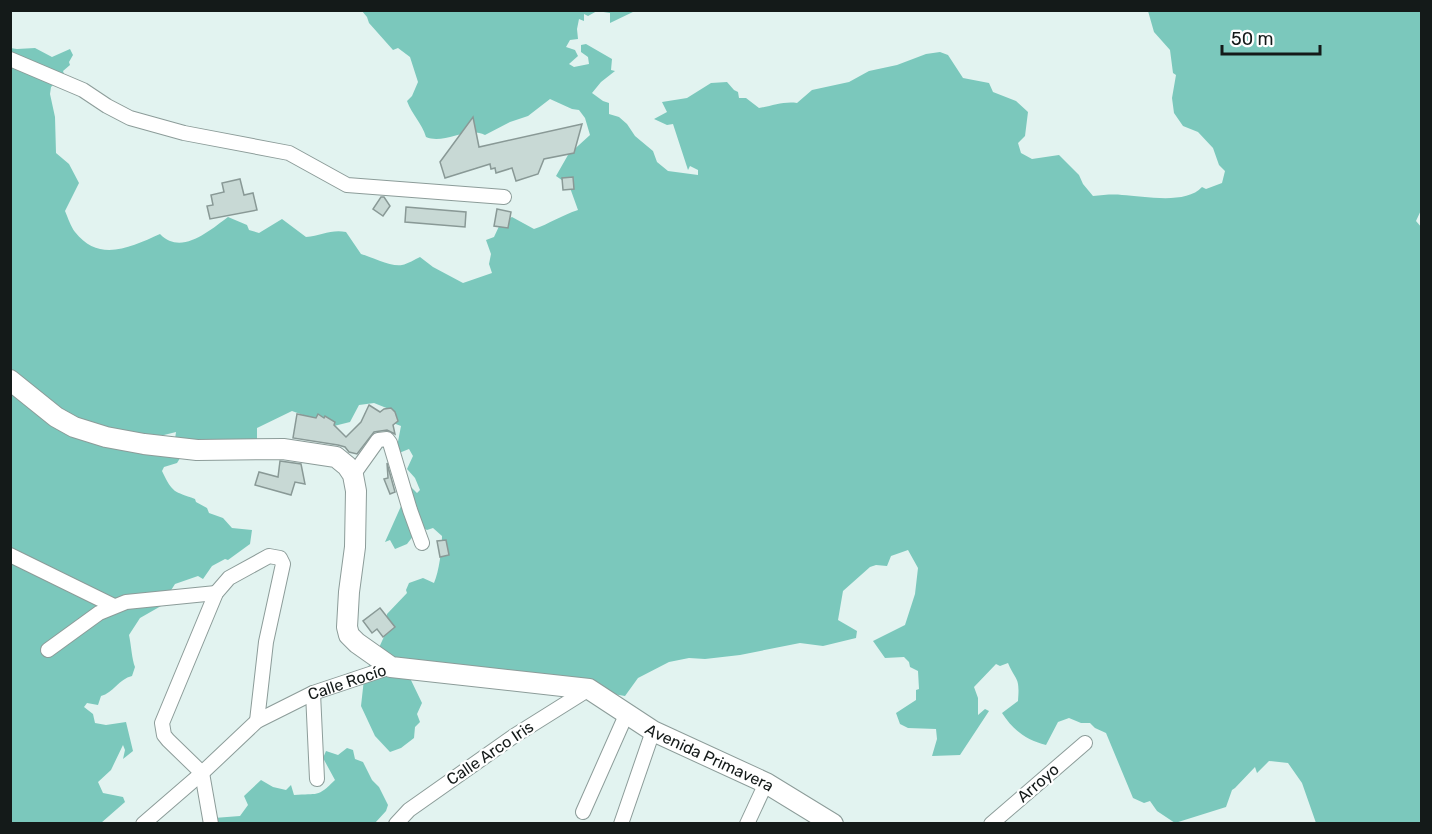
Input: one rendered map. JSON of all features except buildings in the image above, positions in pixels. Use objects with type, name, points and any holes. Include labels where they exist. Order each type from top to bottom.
[{"type":"street","points":[[10,59],[83,90],[106,106],[130,118],[184,134],[289,153],[335,180],[354,187],[504,198]]},
{"type":"street","points":[[10,380],[56,417],[74,427],[106,437],[197,450],[283,449],[336,457],[347,466],[353,475],[356,491],[347,627],[352,639],[391,667]]},
{"type":"street","points":[[353,475],[378,440],[387,439],[422,543]]},
{"type":"street","points":[[10,555],[114,606]]},
{"type":"street","points":[[211,824],[202,773],[164,735],[162,723],[216,593],[229,578],[269,556],[280,558],[283,564],[266,642],[257,721]]},
{"type":"street","points":[[48,650],[114,606],[143,599],[216,593]]},
{"type":"street","name":"Calle Rocío","points":[[143,824],[257,721],[313,693],[391,667],[589,689]]},
{"type":"street","name":"Avenida Primavera","points":[[589,689],[653,731],[766,783],[833,824]]},
{"type":"street","name":"Calle Arco Iris","points":[[396,824],[409,810],[514,736],[589,689]]},
{"type":"street","points":[[313,693],[317,779]]},
{"type":"street","points":[[583,812],[626,715]]},
{"type":"street","points":[[621,824],[653,731]]},
{"type":"street","name":"Arroyo","points":[[991,824],[1085,743]]},
{"type":"street","points":[[747,824],[766,783]]},
{"type":"green space","points":[[362,11],[597,11],[588,16],[584,14],[584,21],[579,19],[578,39],[570,40],[566,47],[575,50],[578,56],[569,64],[574,67],[589,64],[588,57],[581,52],[581,45],[586,44],[612,59],[611,70],[615,71],[592,93],[609,103],[609,114],[619,117],[627,124],[635,136],[653,151],[657,162],[668,171],[698,175],[698,170],[690,166],[688,170],[673,124],[667,125],[654,119],[667,112],[662,102],[687,98],[711,83],[727,82],[738,92],[739,98],[746,98],[759,108],[783,103],[797,103],[812,90],[849,82],[869,71],[940,52],[948,55],[963,78],[989,83],[993,92],[1016,101],[1028,112],[1025,136],[1018,143],[1021,153],[1032,159],[1059,155],[1079,175],[1093,196],[1175,198],[1195,193],[1202,187],[1206,189],[1222,183],[1225,171],[1219,165],[1213,148],[1198,132],[1183,126],[1174,113],[1172,98],[1176,75],[1173,73],[1170,50],[1154,32],[1148,11],[1421,11],[1422,208],[1416,221],[1422,228],[1421,823],[1316,823],[1302,783],[1288,763],[1269,761],[1257,773],[1255,767],[1232,790],[1226,807],[1175,823],[1157,811],[1150,801],[1144,803],[1133,798],[1106,733],[1090,723],[1081,723],[1069,718],[1058,722],[1046,745],[1026,737],[1015,729],[1002,713],[1018,701],[1018,683],[1008,663],[1000,666],[996,664],[974,687],[978,698],[978,715],[985,709],[989,711],[960,755],[932,756],[937,739],[936,729],[908,728],[900,724],[896,713],[916,700],[916,690],[919,689],[918,671],[910,667],[904,657],[885,658],[873,641],[905,625],[915,594],[918,568],[908,550],[891,556],[887,566],[870,567],[843,591],[838,620],[857,631],[856,638],[823,646],[800,643],[740,655],[705,659],[689,658],[669,662],[638,678],[625,696],[463,669],[461,665],[447,665],[409,676],[422,703],[417,714],[420,722],[415,727],[414,738],[401,748],[390,752],[375,736],[361,706],[365,670],[373,661],[387,630],[387,614],[407,593],[409,583],[423,578],[434,583],[440,560],[442,536],[433,528],[427,530],[423,528],[407,544],[395,549],[390,540],[385,542],[410,486],[417,493],[420,490],[415,478],[407,469],[413,456],[409,449],[396,452],[401,426],[388,421],[389,409],[374,403],[359,405],[350,422],[334,426],[292,411],[257,428],[257,442],[251,451],[175,439],[176,432],[148,439],[126,441],[122,450],[153,446],[182,455],[177,463],[164,467],[162,471],[172,488],[178,493],[195,499],[207,508],[209,513],[223,518],[232,528],[252,530],[250,544],[228,560],[225,559],[212,566],[203,579],[198,576],[175,584],[161,606],[140,618],[129,635],[135,667],[132,676],[101,696],[98,705],[87,703],[84,707],[93,714],[95,723],[106,725],[126,722],[133,751],[123,759],[125,750],[123,745],[111,770],[98,782],[103,793],[123,797],[125,802],[101,823],[11,823],[10,48],[35,48],[52,57],[70,49],[73,55],[69,62],[70,65],[63,71],[64,74],[51,87],[56,153],[69,164],[79,183],[65,211],[75,232],[84,242],[94,247],[105,250],[127,247],[160,234],[177,243],[186,242],[204,234],[228,217],[247,225],[249,230],[259,233],[282,219],[306,237],[336,231],[346,232],[361,254],[387,263],[402,265],[420,257],[433,267],[463,283],[492,273],[489,264],[491,254],[486,240],[494,237],[501,222],[512,217],[534,229],[578,210],[569,185],[556,176],[568,155],[590,135],[585,118],[579,110],[550,99],[528,116],[485,135],[471,132],[441,139],[426,137],[407,101],[412,96],[418,82],[410,57],[398,48],[393,50],[369,23]]},
{"type":"green space","points":[[597,11],[635,11],[610,23],[610,13]]},
{"type":"green space","points":[[347,748],[353,750],[355,759],[363,762],[388,805],[386,811],[375,823],[209,824],[214,818],[240,816],[248,805],[244,796],[261,780],[273,787],[286,790],[291,785],[294,795],[313,794],[324,790],[335,780],[323,758],[326,751],[338,755]]}]
